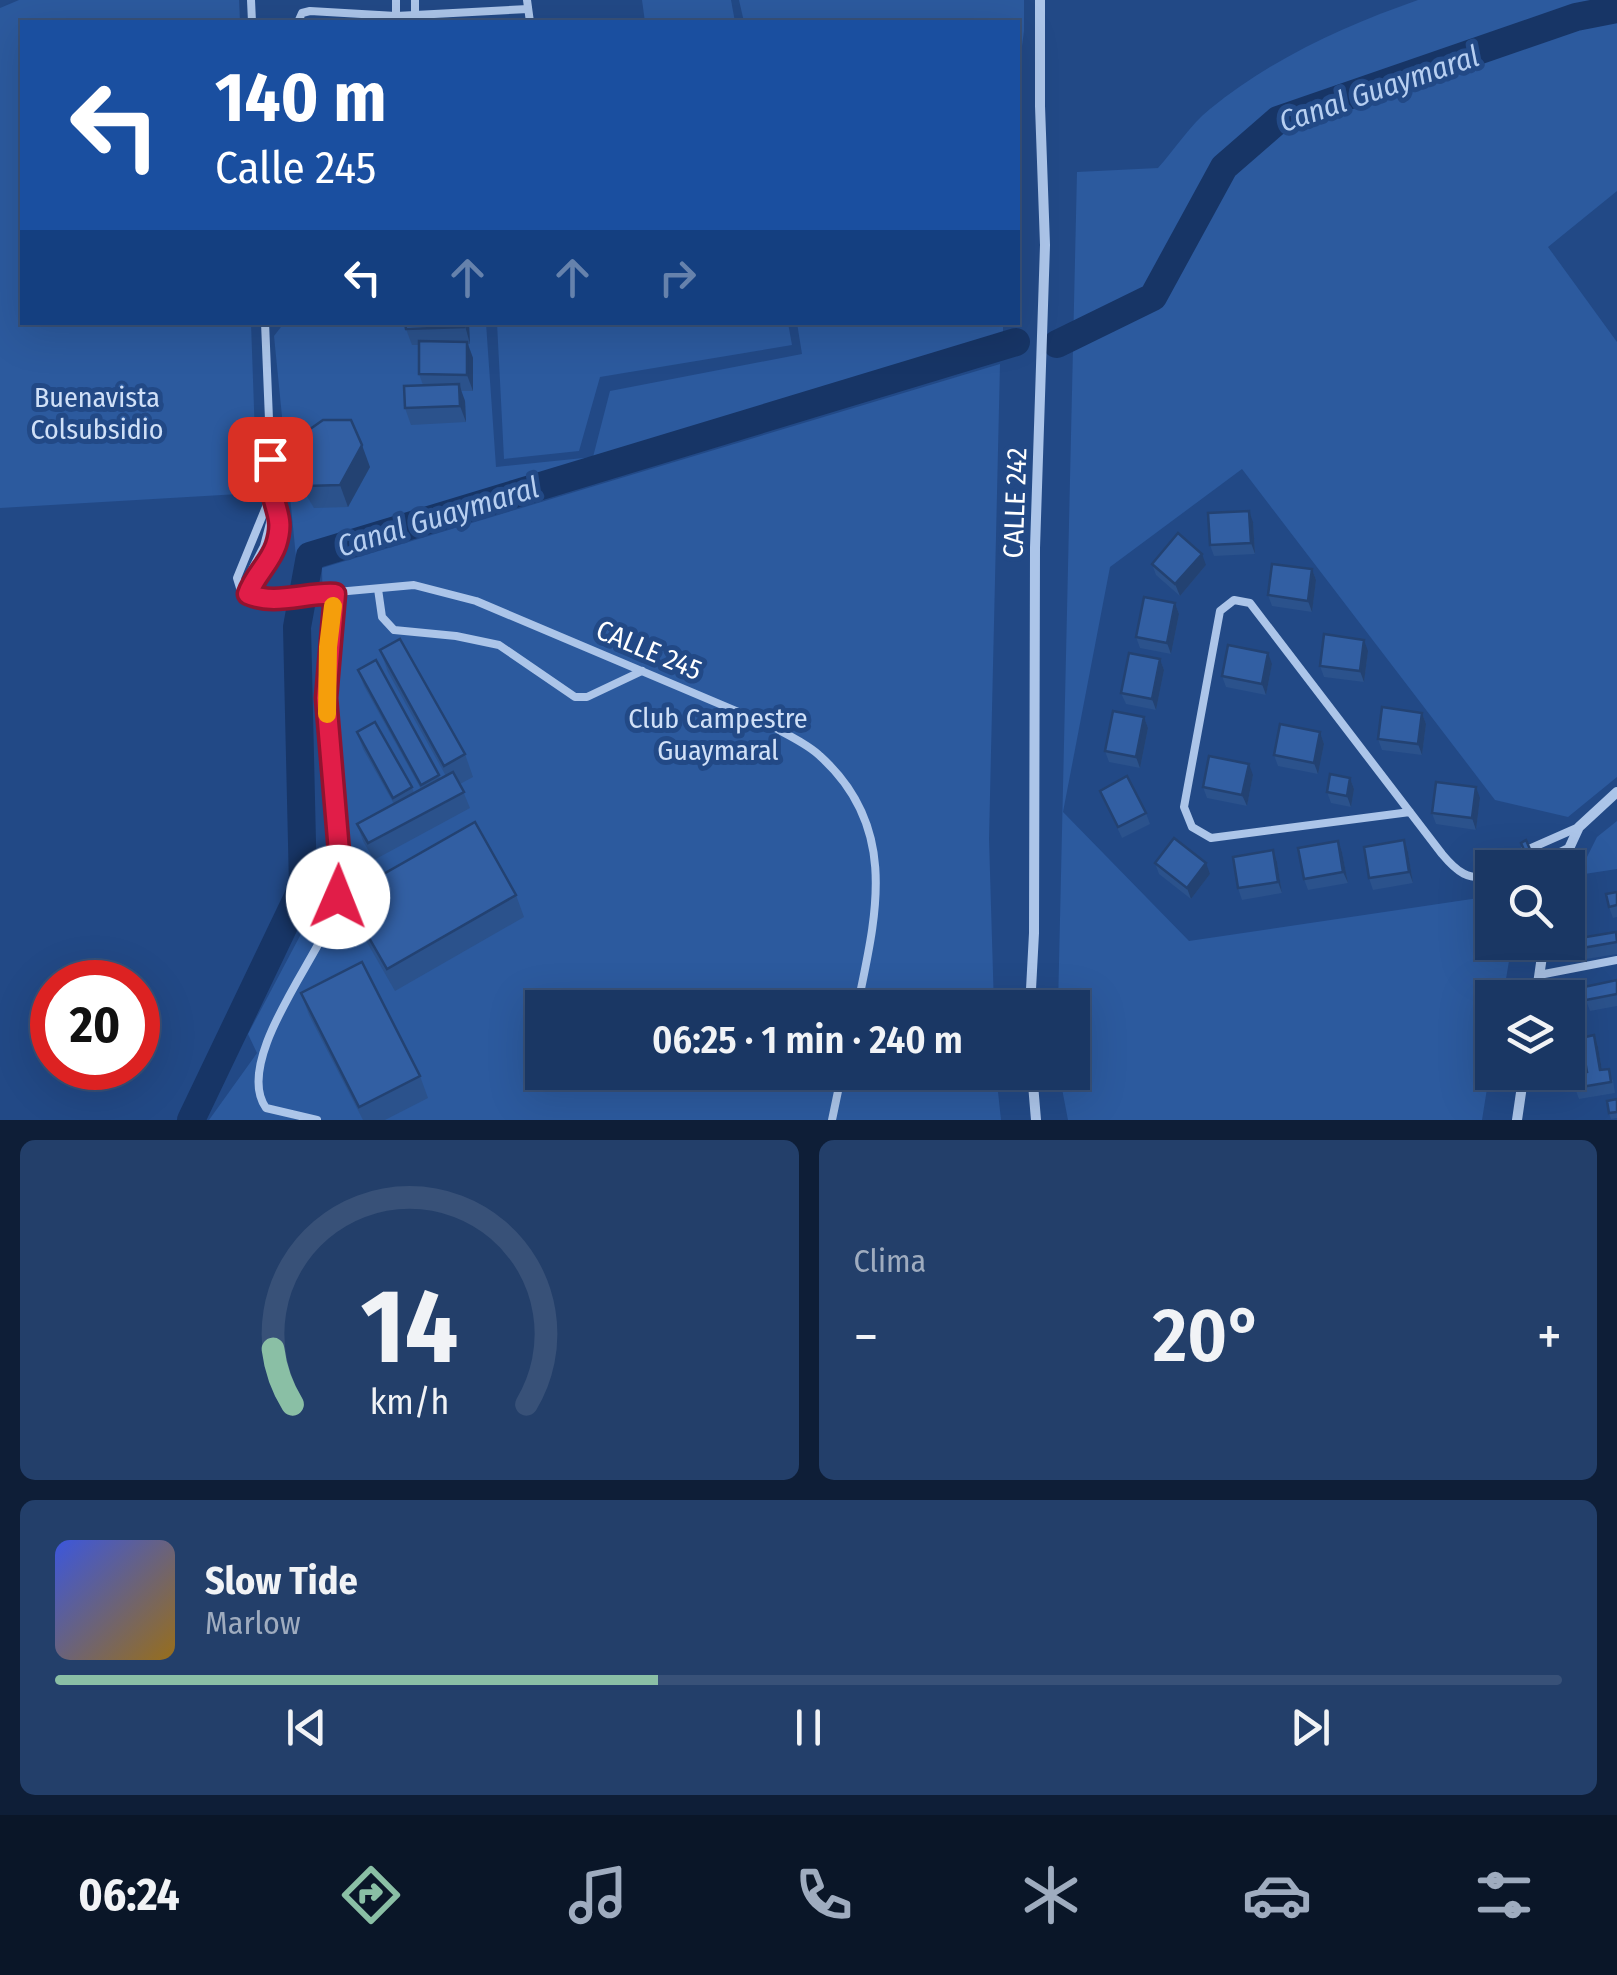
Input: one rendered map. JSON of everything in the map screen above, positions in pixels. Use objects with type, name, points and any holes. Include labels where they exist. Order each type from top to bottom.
[{"type":"street","name":"CALLE 242","points":[[1031,990],[1034,548],[1045,245],[1040,0]]},
{"type":"street","points":[[1566,848],[1579,827],[1617,792]]},
{"type":"street","points":[[1539,980],[1542,960]]},
{"type":"street","points":[[1034,1090],[1036,1120]]},
{"type":"street","points":[[1517,1120],[1521,1090]]},
{"type":"lane","points":[[396,0],[396,16]]},
{"type":"lane","points":[[414,15],[415,0]]},
{"type":"lane","points":[[299,20],[302,13],[310,11],[396,16],[528,4]]},
{"type":"lane","points":[[265,325],[272,493],[280,509],[275,548],[244,592],[237,578],[272,493]]},
{"type":"lane","name":"CALLE 245","points":[[244,592],[260,599],[414,585],[476,600],[774,727],[820,755],[855,797],[875,851],[877,914],[860,990]]},
{"type":"lane","points":[[378,589],[382,617],[394,630],[499,645],[576,697],[588,698],[642,671]]},
{"type":"lane","points":[[317,1120],[266,1108],[258,1090],[261,1056],[338,897],[341,875],[326,698],[335,594]]},
{"type":"lane","points":[[1410,812],[1211,838],[1192,827],[1184,806],[1220,611],[1234,600],[1250,603],[1457,871],[1475,878]]},
{"type":"lane","points":[[1526,850],[1579,827]]},
{"type":"lane","points":[[1562,850],[1566,848]]},
{"type":"lane","points":[[1585,941],[1594,940]]},
{"type":"lane","points":[[1540,974],[1617,960]]},
{"type":"lane","points":[[832,1120],[838,1090]]},
{"type":"green space","name":"Buenavista Colsubsidio","points":[[19,0],[239,0],[240,20],[20,20],[20,325],[251,325],[257,493],[0,508],[0,8]]},
{"type":"green space","points":[[642,0],[731,0],[735,20],[645,20]]},
{"type":"green space","points":[[739,0],[1024,0],[1020,62],[1020,20],[744,20]]},
{"type":"green space","points":[[1418,0],[1617,0],[1617,191],[1548,247],[1617,342],[1617,777],[1568,817],[1495,800],[1242,469],[1110,567],[1063,812],[1189,941],[1475,899],[1475,960],[1509,960],[1506,980],[1475,980],[1475,1090],[1487,1090],[1482,1120],[1068,1120],[1062,1090],[1090,1090],[1090,990],[1058,990],[1077,172],[1158,168],[1203,115],[1233,91],[1283,59]]},
{"type":"green space","points":[[282,325],[486,325],[496,467],[593,457],[610,391],[802,354],[797,325],[1003,325],[1003,354],[296,557],[274,336]]},
{"type":"green space","points":[[497,325],[788,325],[792,345],[600,377],[579,451],[504,459]]},
{"type":"green space","name":"Club Campestre Guaymaral","points":[[1000,364],[989,839],[993,990],[525,990],[525,1090],[998,1090],[1001,1120],[209,1120],[257,1053],[248,1034],[328,883],[322,568]]},
{"type":"green space","points":[[1617,821],[1617,869],[1585,874],[1585,861],[1597,837]]},
{"type":"building","points":[[405,325],[464,325],[464,327],[406,329]]},
{"type":"building","points":[[419,341],[467,342],[467,375],[419,374]]},
{"type":"building","points":[[459,384],[460,406],[405,408],[404,386]]},
{"type":"building","points":[[323,420],[351,420],[362,445],[340,485],[306,486],[297,471],[293,441]]},
{"type":"building","points":[[1249,511],[1251,543],[1210,545],[1208,513]]},
{"type":"building","points":[[1178,533],[1202,554],[1175,584],[1152,564]]},
{"type":"building","points":[[1272,564],[1312,569],[1308,601],[1268,595]]},
{"type":"building","points":[[1144,597],[1175,603],[1167,643],[1136,637]]},
{"type":"building","points":[[1324,634],[1364,640],[1360,671],[1320,666]]},
{"type":"building","points":[[400,639],[465,754],[444,766],[380,650]]},
{"type":"building","points":[[1228,645],[1268,653],[1262,684],[1222,676]]},
{"type":"building","points":[[1129,653],[1160,659],[1152,699],[1121,693]]},
{"type":"building","points":[[376,660],[439,775],[421,785],[358,670]]},
{"type":"building","points":[[1382,707],[1422,713],[1418,744],[1378,739]]},
{"type":"building","points":[[1113,711],[1144,717],[1136,757],[1105,751]]},
{"type":"building","points":[[375,722],[412,787],[393,798],[357,732]]},
{"type":"building","points":[[1280,724],[1320,732],[1314,763],[1274,755]]},
{"type":"building","points":[[1209,756],[1249,764],[1242,795],[1203,787]]},
{"type":"building","points":[[453,772],[464,792],[368,843],[357,824]]},
{"type":"building","points":[[1330,774],[1350,778],[1347,796],[1327,792]]},
{"type":"building","points":[[1127,776],[1146,813],[1118,827],[1100,791]]},
{"type":"building","points":[[1436,782],[1476,787],[1472,818],[1432,813]]},
{"type":"building","points":[[475,822],[516,895],[387,969],[345,896]]},
{"type":"building","points":[[1174,838],[1206,863],[1187,888],[1155,863]]},
{"type":"building","points":[[1404,840],[1409,872],[1369,878],[1364,847]]},
{"type":"building","points":[[1338,841],[1343,872],[1304,879],[1298,848]]},
{"type":"building","points":[[1273,850],[1278,882],[1238,888],[1233,857]]},
{"type":"building","points":[[1617,892],[1617,905],[1609,907],[1606,894]]},
{"type":"building","points":[[1616,932],[1617,942],[1585,947],[1585,937]]},
{"type":"building","points":[[362,962],[420,1076],[359,1107],[301,993]]},
{"type":"building","points":[[1617,980],[1617,994],[1586,1000],[1585,987]]},
{"type":"building","points":[[1594,1035],[1600,1070],[1609,1069],[1611,1082],[1585,1086],[1585,1037]]},
{"type":"building","points":[[1617,1099],[1617,1112],[1609,1113],[1607,1101]]},
{"type":"waterway","name":"Canal Guaymaral","points":[[1057,344],[1153,297],[1224,167],[1278,120],[1576,17],[1617,9]]},
{"type":"waterway","name":"Canal Guaymaral","points":[[191,1120],[303,886],[297,627],[310,556],[1016,342]]},
{"type":"slow traffic","points":[[327,714],[333,606]]},
{"type":"route","points":[[270,459],[272,493],[280,509],[279,525],[275,548],[248,594],[260,599],[313,592],[335,594],[326,698],[341,875],[338,897]]}]
